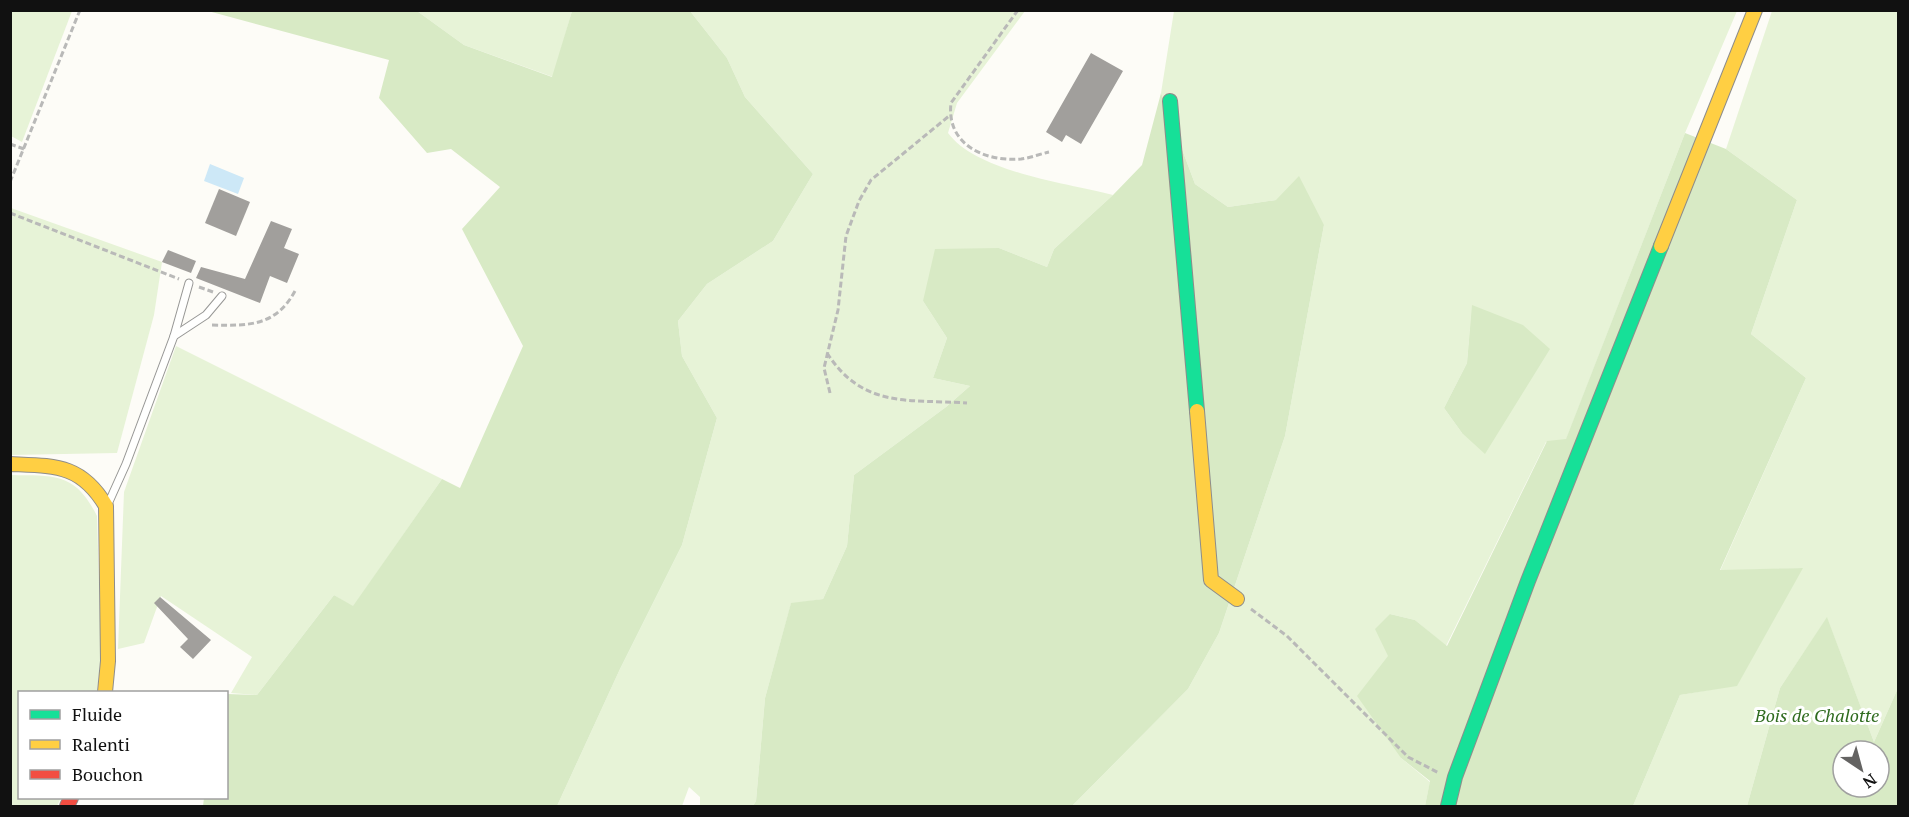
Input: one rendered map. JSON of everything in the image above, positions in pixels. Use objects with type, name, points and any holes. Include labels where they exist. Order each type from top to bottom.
[{"type":"main road","points":[[1448,807],[1455,777],[1528,581],[1755,10]]},
{"type":"main road","points":[[1170,101],[1211,580],[1237,599]]},
{"type":"main road","points":[[10,464],[71,468],[94,487],[106,506],[108,661],[105,691]]},
{"type":"lane","points":[[106,506],[126,464],[174,336],[189,283]]},
{"type":"lane","points":[[174,336],[206,315],[222,296]]},
{"type":"path","points":[[10,182],[80,10]]},
{"type":"path","points":[[1018,10],[951,102],[949,116],[955,132],[966,146],[988,157],[1020,159],[1049,152]]},
{"type":"path","points":[[830,393],[824,368],[826,352],[838,310],[846,236],[859,201],[871,180],[949,116]]},
{"type":"path","points":[[10,144],[24,150]]},
{"type":"path","points":[[10,213],[222,296]]},
{"type":"path","points":[[192,324],[225,325],[264,322],[282,311],[296,291]]},
{"type":"path","points":[[826,352],[845,376],[858,387],[880,398],[967,403]]},
{"type":"path","points":[[1237,599],[1287,636],[1408,757],[1433,771],[1455,777]]},
{"type":"green space","points":[[11,10],[72,11],[22,142],[11,136]]},
{"type":"green space","points":[[208,11],[417,11],[464,45],[552,77],[572,11],[690,11],[727,58],[745,97],[813,174],[773,241],[707,284],[678,321],[682,356],[717,418],[682,545],[620,669],[557,806],[203,806],[204,799],[228,799],[228,694],[257,695],[334,595],[353,606],[442,479],[460,488],[523,346],[462,229],[500,187],[451,149],[427,153],[379,98],[389,60]]},
{"type":"green space","points":[[417,11],[572,11],[553,77],[464,45]]},
{"type":"green space","points":[[690,11],[1025,11],[957,103],[948,133],[961,146],[1001,167],[1113,195],[1054,249],[1047,267],[999,248],[923,301],[947,338],[933,378],[970,386],[946,407],[854,475],[847,546],[823,599],[791,604],[765,698],[756,801],[753,806],[700,806],[700,797],[689,787],[682,806],[557,806],[620,669],[682,545],[717,418],[682,356],[678,321],[707,284],[773,241],[813,174],[745,97],[727,58]]},
{"type":"green space","points":[[1174,11],[1737,11],[1685,133],[1566,440],[1546,442],[1446,646],[1415,620],[1390,614],[1388,656],[1401,758],[1430,782],[1425,806],[1072,806],[1188,689],[1219,633],[1285,436],[1324,225],[1276,200],[1228,207],[1195,184],[1161,93]],"holes":[[[1472,305],[1462,433],[1444,408],[1467,363]]]},
{"type":"green space","points":[[1772,11],[1898,11],[1898,688],[1875,739],[1873,739],[1827,618],[1780,688],[1747,806],[1633,806],[1680,695],[1737,685],[1802,568],[1720,571],[1806,378],[1751,334],[1797,200],[1726,149]]},
{"type":"green space","points":[[1161,93],[1195,184],[1228,207],[1276,200],[1299,176],[1324,225],[1285,436],[1219,633],[1188,689],[1072,806],[753,806],[756,801],[765,698],[791,603],[823,599],[847,546],[854,475],[946,407],[970,386],[933,378],[947,338],[923,301],[935,249],[999,248],[1047,267],[1054,249],[1142,165]]},
{"type":"green space","points":[[1685,133],[1726,149],[1797,200],[1751,334],[1806,378],[1720,570],[1803,568],[1737,686],[1680,695],[1633,806],[1425,806],[1430,781],[1401,758],[1357,696],[1388,656],[1375,629],[1390,614],[1415,620],[1447,646],[1547,441],[1566,439]]},
{"type":"green space","points":[[11,208],[162,262],[154,315],[117,453],[11,455]]},
{"type":"green space","points":[[1472,305],[1523,325],[1550,349],[1485,454],[1462,433],[1444,408],[1467,363]]},
{"type":"green space","points":[[176,346],[442,479],[353,607],[334,595],[257,695],[231,693],[252,657],[161,596],[144,643],[118,649],[124,492]]},
{"type":"green space","points":[[11,475],[52,477],[72,484],[89,502],[97,516],[101,654],[97,691],[18,691],[18,799],[60,799],[57,806],[11,806]]},
{"type":"green space","name":"Bois de Chalotte","points":[[1827,617],[1873,739],[1831,739],[1831,799],[1891,799],[1891,739],[1875,739],[1898,688],[1898,806],[1747,806],[1780,688]]},
{"type":"water","points":[[210,164],[244,178],[238,194],[204,181]]},
{"type":"building","points":[[1091,53],[1123,71],[1081,144],[1066,135],[1062,142],[1046,132]]},
{"type":"building","points":[[219,189],[250,202],[236,236],[205,223]]},
{"type":"building","points":[[271,221],[292,229],[284,248],[299,254],[287,283],[270,276],[260,303],[196,278],[201,267],[245,279]]},
{"type":"building","points":[[168,250],[196,261],[191,273],[162,262]]},
{"type":"building","points":[[160,597],[211,640],[193,659],[180,647],[188,639],[154,603]]},
{"type":"traffic: fast","points":[[1170,101],[1197,411]]},
{"type":"traffic: fast","points":[[1448,806],[1455,777],[1528,581],[1661,246]]},
{"type":"traffic: slow","points":[[1661,246],[1755,10]]},
{"type":"traffic: slow","points":[[1197,411],[1211,580],[1237,599]]},
{"type":"traffic: slow","points":[[10,464],[66,470],[87,482],[106,506],[108,661],[105,691]]},
{"type":"traffic: jam","points":[[67,806],[70,799]]}]
